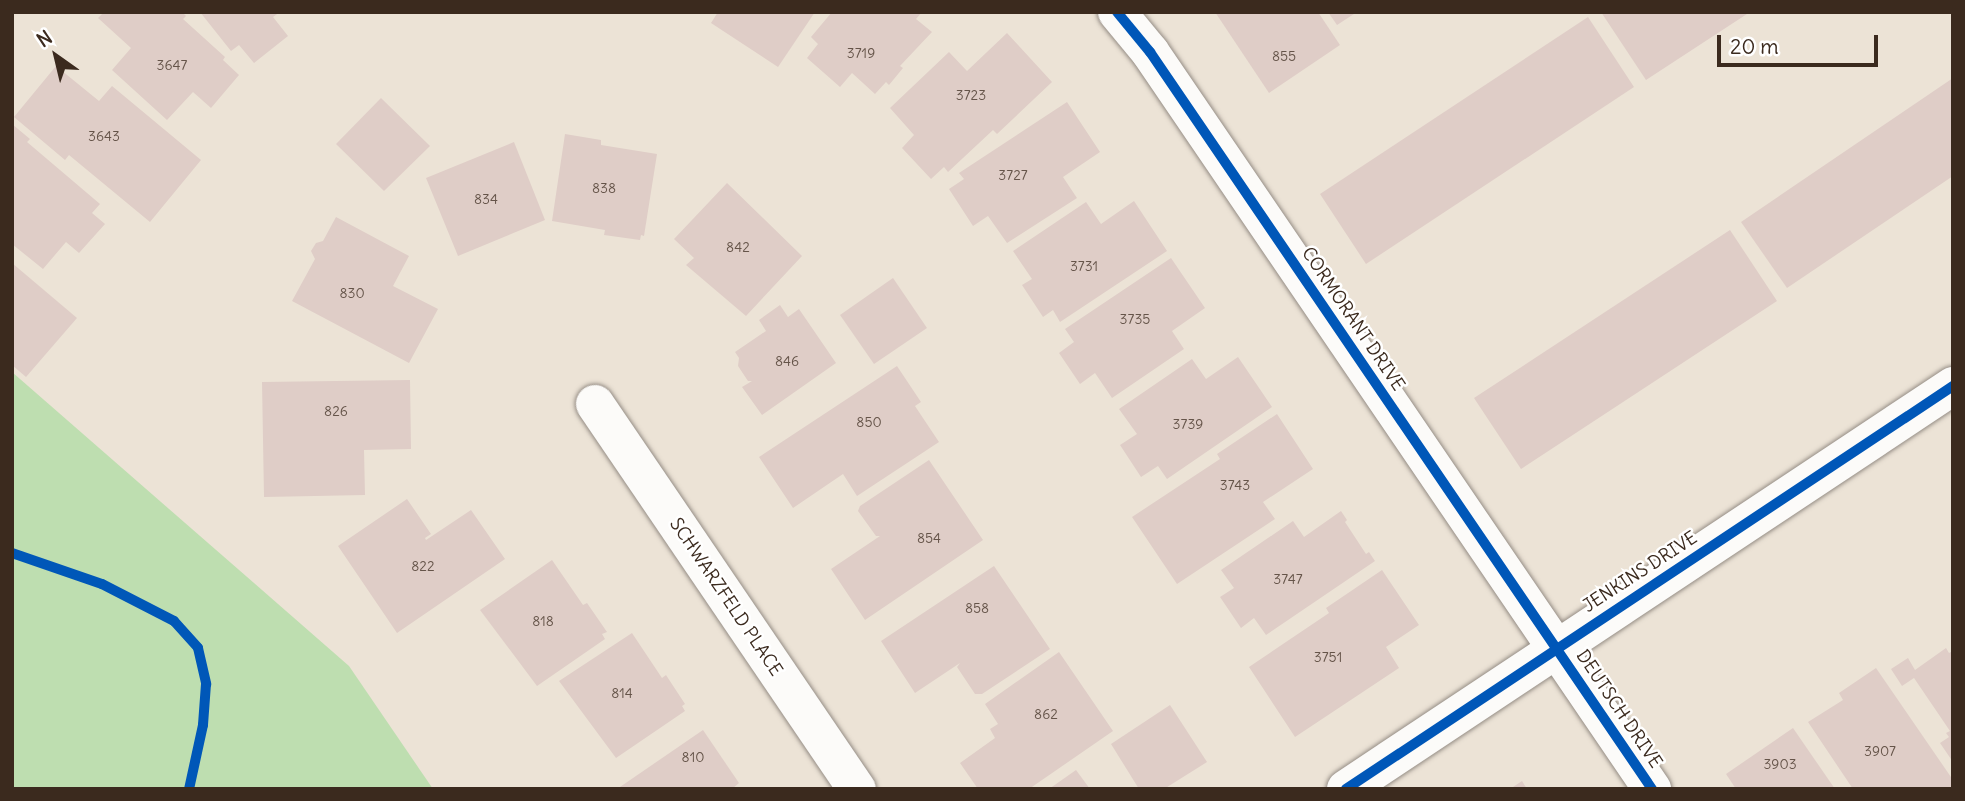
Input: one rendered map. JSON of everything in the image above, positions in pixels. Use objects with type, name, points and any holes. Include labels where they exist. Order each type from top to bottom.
[{"type":"street","name":"CORMORANT DRIVE","points":[[1117,12],[1150,52],[1556,648]]},
{"type":"street","name":"JENKINS DRIVE","points":[[1346,789],[1953,386]]},
{"type":"street","name":"SCHWARZFELD PLACE","points":[[595,404],[856,789]]},
{"type":"street","name":"DEUTSCH DRIVE","points":[[1556,648],[1652,789]]},
{"type":"green space","points":[[12,372],[349,666],[433,789],[12,789]]},
{"type":"building","points":[[104,12],[182,12],[186,16],[183,19],[225,57],[223,60],[239,75],[211,108],[193,92],[167,120],[112,70],[131,48],[98,18]]},
{"type":"building","points":[[200,12],[280,12],[273,17],[288,36],[254,63],[239,45],[231,51]]},
{"type":"building","points":[[718,12],[815,12],[778,67],[711,23]]},
{"type":"building","points":[[832,12],[922,12],[916,19],[932,32],[900,66],[903,68],[889,85],[886,82],[875,94],[852,73],[840,87],[807,58],[818,44],[811,37]]},
{"type":"building","points":[[1215,12],[1318,12],[1340,45],[1269,93]]},
{"type":"building","points":[[1328,12],[1357,12],[1337,25]]},
{"type":"building","points":[[1601,12],[1750,12],[1646,80]]},
{"type":"building","points":[[1588,17],[1634,87],[1366,264],[1320,194]]},
{"type":"building","points":[[1007,33],[1052,82],[997,134],[993,130],[948,172],[944,167],[931,179],[902,148],[914,135],[890,108],[949,52],[967,71]]},
{"type":"building","points":[[56,66],[99,101],[112,86],[201,160],[150,222],[69,155],[65,160],[14,117]]},
{"type":"building","points":[[1953,78],[1953,176],[1787,288],[1741,222]]},
{"type":"building","points":[[381,98],[430,146],[384,191],[336,144]]},
{"type":"building","points":[[1067,102],[1100,152],[1063,177],[1077,198],[1007,243],[988,216],[973,226],[949,189],[964,179],[959,173]]},
{"type":"building","points":[[12,124],[30,139],[27,142],[100,204],[92,213],[105,224],[79,253],[66,242],[43,269],[12,244]]},
{"type":"building","points":[[565,134],[601,140],[601,145],[657,154],[644,236],[641,235],[640,240],[604,235],[605,230],[552,221]]},
{"type":"building","points":[[514,142],[545,220],[458,256],[426,178]]},
{"type":"building","points":[[727,183],[802,256],[746,316],[686,265],[694,258],[674,239]]},
{"type":"building","points":[[1134,201],[1167,251],[1060,322],[1053,310],[1043,317],[1022,285],[1032,279],[1013,251],[1086,202],[1101,224]]},
{"type":"building","points":[[336,217],[409,256],[393,286],[438,309],[409,363],[292,301],[315,259],[311,251],[316,243],[323,241]]},
{"type":"building","points":[[1730,230],[1777,301],[1521,469],[1474,398]]},
{"type":"building","points":[[1171,258],[1205,308],[1172,331],[1184,349],[1112,398],[1095,373],[1080,384],[1059,353],[1074,342],[1065,329]]},
{"type":"building","points":[[12,263],[77,318],[26,377],[12,365]]},
{"type":"building","points":[[893,278],[927,328],[874,364],[840,315]]},
{"type":"building","points":[[780,305],[788,317],[799,309],[836,363],[762,415],[742,387],[752,381],[748,381],[738,366],[739,358],[735,352],[766,331],[759,320]]},
{"type":"building","points":[[1238,357],[1272,407],[1167,479],[1158,466],[1141,477],[1120,445],[1137,434],[1119,409],[1192,359],[1206,379]]},
{"type":"building","points":[[897,366],[921,402],[915,406],[939,442],[857,496],[843,474],[793,508],[759,457]]},
{"type":"building","points":[[410,380],[411,449],[364,450],[365,495],[264,497],[262,382]]},
{"type":"building","points":[[1277,414],[1313,469],[1263,502],[1275,519],[1177,584],[1132,517],[1220,459],[1217,454]]},
{"type":"building","points":[[929,460],[983,540],[865,620],[831,569],[880,536],[876,536],[858,511],[860,506]]},
{"type":"building","points":[[407,499],[431,534],[426,540],[471,510],[505,559],[397,633],[338,546]]},
{"type":"building","points":[[1341,511],[1366,554],[1369,552],[1375,561],[1266,635],[1254,618],[1241,628],[1220,597],[1234,588],[1221,570],[1293,521],[1304,537]]},
{"type":"building","points":[[552,560],[583,605],[587,603],[607,632],[602,634],[605,639],[537,686],[480,610]]},
{"type":"building","points":[[994,566],[1050,649],[982,694],[975,694],[957,667],[960,663],[915,693],[881,641]]},
{"type":"building","points":[[1382,570],[1419,625],[1386,647],[1399,668],[1295,737],[1249,667],[1329,613],[1326,608]]},
{"type":"building","points":[[632,633],[662,678],[666,675],[685,704],[682,706],[685,711],[616,758],[559,681]]},
{"type":"building","points":[[1946,648],[1949,653],[1953,651],[1953,762],[1940,743],[1949,737],[1946,733],[1950,731],[1914,678],[1902,686],[1891,669],[1908,658],[1915,670]]},
{"type":"building","points":[[1059,652],[1113,731],[1029,789],[978,789],[960,763],[995,738],[990,729],[998,724],[985,704]]},
{"type":"building","points":[[1876,668],[1953,780],[1953,789],[1853,789],[1808,722],[1843,700],[1839,693]]},
{"type":"building","points":[[1170,705],[1207,762],[1164,789],[1139,789],[1111,744]]},
{"type":"building","points":[[1793,728],[1835,789],[1736,789],[1726,774]]},
{"type":"building","points":[[703,730],[739,783],[732,789],[617,789]]},
{"type":"building","points":[[1076,770],[1090,789],[1049,789]]},
{"type":"building","points":[[1522,781],[1527,789],[1510,789]]},
{"type":"cycle path","points":[[1117,12],[1150,52],[1652,789]]},
{"type":"cycle path","points":[[1346,789],[1953,386]]},
{"type":"cycle path","points":[[12,553],[102,584],[174,621],[198,648],[206,684],[203,725],[189,789]]}]
